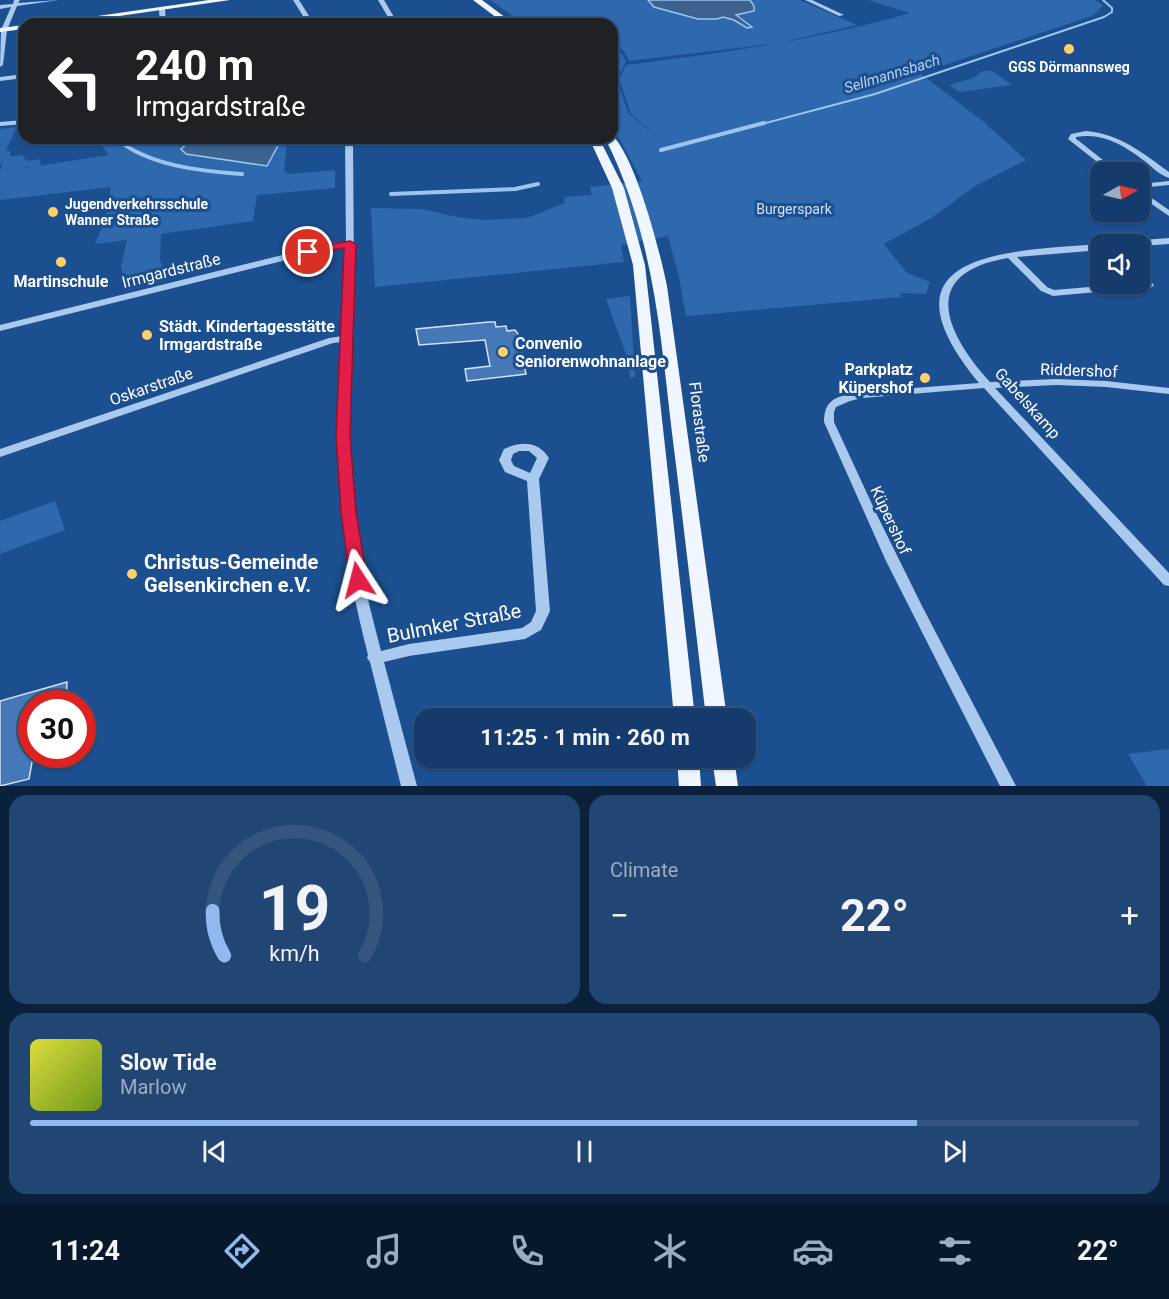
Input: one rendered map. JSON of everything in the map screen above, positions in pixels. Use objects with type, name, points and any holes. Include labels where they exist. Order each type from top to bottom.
[{"type":"main road","points":[[81,18],[162,4],[226,0]]},
{"type":"main road","points":[[477,0],[502,18]]},
{"type":"main road","points":[[466,2],[488,18]]},
{"type":"main road","points":[[2,30],[18,28]]},
{"type":"main road","points":[[597,144],[618,188],[639,265],[684,708]]},
{"type":"main road","name":"Florastraße","points":[[613,144],[643,213],[652,240],[661,286],[716,708]]},
{"type":"main road","points":[[689,768],[690,786]]},
{"type":"main road","points":[[724,768],[727,786]]},
{"type":"street","points":[[0,7],[16,3],[56,0]]},
{"type":"street","points":[[296,0],[307,18]]},
{"type":"street","points":[[381,0],[392,18]]},
{"type":"street","points":[[808,0],[841,15]]},
{"type":"street","points":[[0,65],[2,30],[16,3]]},
{"type":"street","points":[[0,79],[18,77]]},
{"type":"street","points":[[0,124],[18,122]]},
{"type":"street","points":[[1101,162],[1071,139],[1073,135],[1089,132],[1112,137],[1149,162]]},
{"type":"street","name":"Bulmker Straße","points":[[349,144],[350,244],[343,436],[348,512],[362,604],[408,786]]},
{"type":"street","points":[[1150,163],[1169,176]]},
{"type":"street","points":[[1150,185],[1169,183]]},
{"type":"street","points":[[1150,200],[1169,214]]},
{"type":"street","points":[[1150,243],[1167,242]]},
{"type":"street","name":"Irmgardstraße","points":[[0,328],[331,246],[350,244]]},
{"type":"street","name":"Gabelskamp","points":[[1090,248],[992,259],[966,269],[956,276],[943,297],[948,329],[988,385],[1169,581]]},
{"type":"street","points":[[1011,256],[1044,289],[1053,294],[1090,291]]},
{"type":"street","name":"Oskarstraße","points":[[0,453],[332,340],[346,339]]},
{"type":"street","name":"Riddershof","points":[[988,385],[1080,383],[1169,391]]},
{"type":"street","name":"Küpershof","points":[[988,385],[847,398],[832,405],[829,412],[834,432],[900,578],[1008,786]]},
{"type":"street","name":"Bulmker Straße","points":[[374,658],[409,650],[525,633],[536,626],[543,611],[534,479]]},
{"type":"green space","points":[[490,0],[800,0],[857,25],[779,43],[629,61],[618,46],[618,18],[516,18]]},
{"type":"green space","name":"Burgerspark","points":[[868,0],[1095,0],[1103,5],[1094,15],[884,85],[921,74],[985,123],[1026,160],[975,186],[933,217],[884,244],[907,273],[930,282],[926,294],[900,293],[902,297],[686,316],[668,236],[621,245],[624,262],[375,287],[371,208],[422,209],[482,220],[527,218],[565,203],[564,197],[592,195],[590,187],[642,181],[618,136],[618,82],[628,113],[665,144],[631,114],[619,79],[626,65],[805,38],[910,13]]},
{"type":"green space","name":"Burgerspark","points":[[618,53],[621,53],[626,61],[618,77]]},
{"type":"green space","points":[[983,71],[992,71],[1012,85],[960,92],[949,85],[973,78]]},
{"type":"green space","points":[[17,127],[6,150],[10,151],[10,156],[22,155],[27,161],[40,159],[41,165],[11,170],[109,155],[100,144],[189,144],[183,152],[267,166],[279,144],[286,144],[284,171],[289,174],[335,170],[335,188],[257,195],[253,221],[161,234],[160,260],[169,280],[129,290],[121,268],[127,240],[95,244],[104,223],[111,187],[0,200],[0,172],[3,159],[0,165],[0,129]]},
{"type":"green space","points":[[630,296],[635,377],[630,378],[629,362],[606,299]]},
{"type":"green space","points":[[55,501],[65,530],[0,554],[0,521]]},
{"type":"green space","points":[[1169,749],[1169,786],[1147,786],[1128,754]]},
{"type":"shaded area","points":[[648,0],[750,0],[754,11],[736,15],[752,27],[747,28],[734,20],[723,17],[698,19],[654,7]]},
{"type":"shaded area","points":[[187,144],[279,144],[267,166],[186,154],[181,149]]},
{"type":"building","name":"Convenio Seniorenwohnanlage","points":[[495,322],[496,327],[506,326],[507,331],[515,330],[518,334],[526,374],[467,381],[465,369],[490,366],[485,340],[419,345],[416,329]]},
{"type":"building","points":[[67,682],[67,690],[39,690]]},
{"type":"building","points":[[18,696],[18,768],[31,768],[29,779],[0,786],[0,701]]},
{"type":"waterway","name":"Sellmannsbach","points":[[758,125],[875,94],[1104,17],[1112,12],[1112,8],[1103,0]]},
{"type":"waterway","name":"Sellmannsbach","points":[[661,150],[764,123]]},
{"type":"waterway","name":"Sellmannsbach","points":[[124,144],[159,161],[192,169],[242,174]]},
{"type":"waterway","name":"Sellmannsbach","points":[[391,194],[515,189],[538,184]]},
{"type":"place","name":"GGS Dörmannsweg","points":[[1069,49]]},
{"type":"place","name":"Jugendverkehrsschule Wanner Straße","points":[[53,212]]},
{"type":"place","name":"Martinschule","points":[[61,262]]},
{"type":"place","name":"Städt. Kindertagesstätte Irmgardstraße","points":[[147,335]]},
{"type":"place","name":"Convenio Seniorenwohnanlage","points":[[503,352]]},
{"type":"place","name":"Parkplatz Küpershof","points":[[925,378]]},
{"type":"place","name":"Christus-Gemeinde Gelsenkirchen e.V.","points":[[132,574]]},
{"type":"route","points":[[308,252],[350,244],[343,436],[348,512],[358,580]]}]
